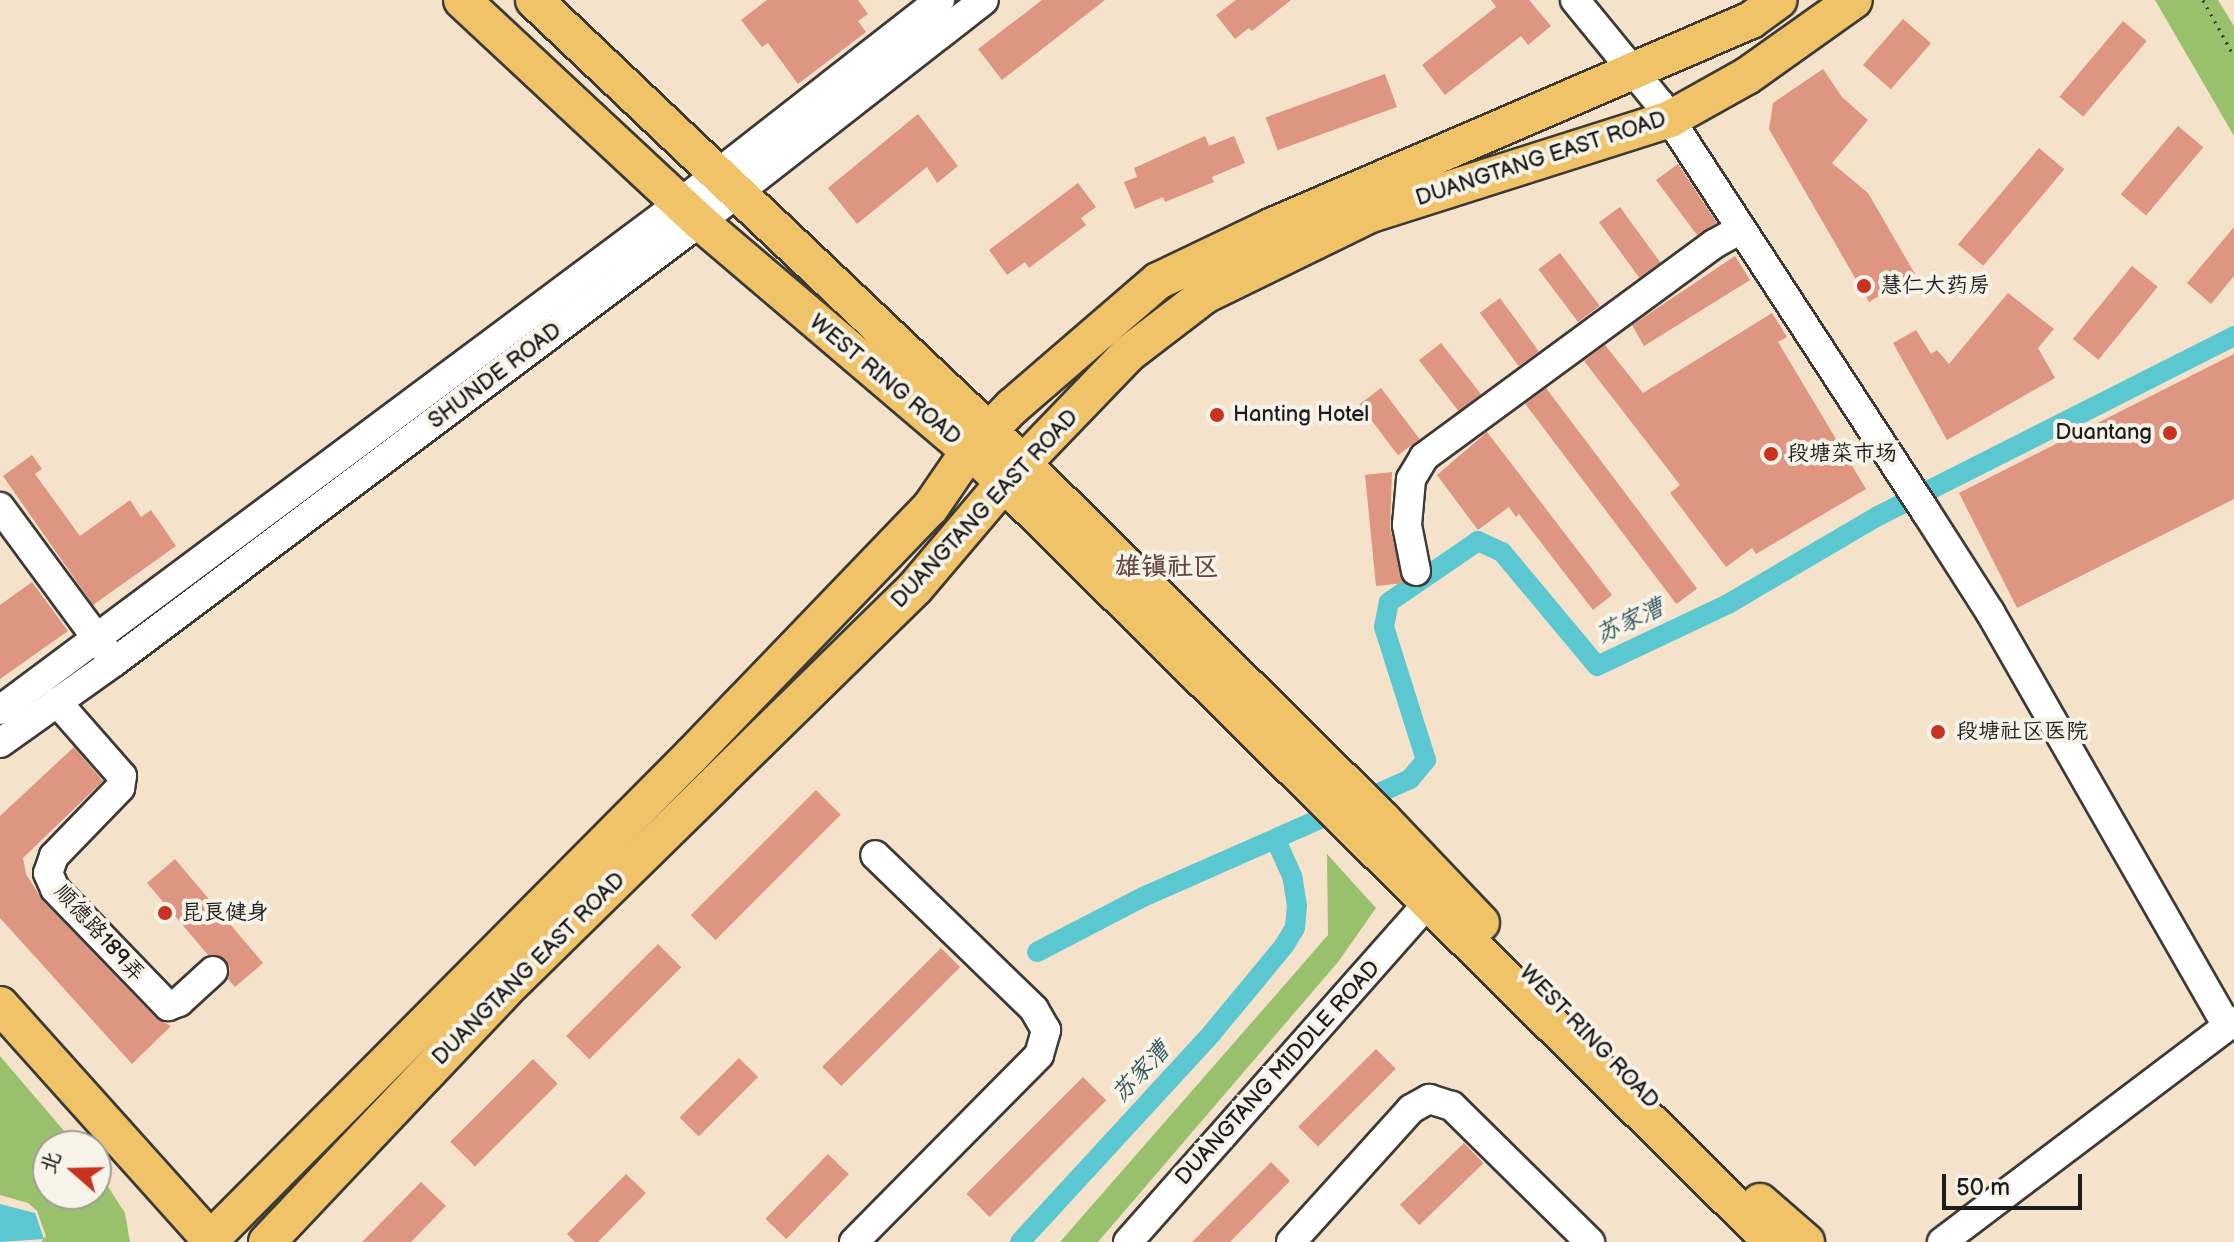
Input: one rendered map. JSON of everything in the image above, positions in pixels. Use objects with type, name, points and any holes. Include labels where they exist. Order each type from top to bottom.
[{"type":"main road","name":"WEST RING ROAD","points":[[462,0],[690,212],[979,441]]},
{"type":"main road","name":"WEST RING ROAD","points":[[534,0],[727,184],[979,441],[1309,768]]},
{"type":"main road","name":"DUANGTANG EAST ROAD","points":[[211,1241],[930,508],[979,441],[1158,281],[1273,226],[1751,20],[1779,0]]},
{"type":"main road","name":"DUANGTANG EAST ROAD","points":[[267,1242],[505,990],[915,588],[1013,473],[1128,354],[1218,288],[1368,215],[1670,119],[1747,76],[1854,0]]},
{"type":"main road","points":[[1065,505],[1061,453],[1073,413]]},
{"type":"main road","name":"WEST RING ROAD","points":[[1013,473],[1065,505],[1309,768]]},
{"type":"main road","points":[[1309,768],[1372,830]]},
{"type":"main road","name":"WEST RING ROAD","points":[[1372,830],[1427,904],[1772,1242]]},
{"type":"main road","name":"WEST RING ROAD","points":[[1372,830],[1676,1127],[1806,1242]]},
{"type":"main road","points":[[0,1005],[211,1241]]},
{"type":"street","name":"SHUNDE ROAD","points":[[727,184],[940,0]]},
{"type":"street","name":"SHUNDE ROAD","points":[[0,743],[114,662],[727,184],[984,0]]},
{"type":"street","points":[[1575,0],[1670,119],[1926,512],[1990,612],[2230,1023],[1942,1242]]},
{"type":"street","name":"SHUNDE ROAD","points":[[0,710],[690,212]]},
{"type":"street","points":[[1416,571],[1407,525],[1411,479],[1424,457],[1714,244],[1741,229]]},
{"type":"street","points":[[0,507],[114,662]]},
{"type":"street","name":"顺德路189弄","points":[[57,702],[122,776],[120,788],[54,856],[48,873],[55,889],[168,1006],[179,1002],[213,971]]},
{"type":"street","points":[[854,1242],[1039,1055],[1046,1030],[1034,1009],[875,855]]},
{"type":"street","name":"DUANGTANG MIDDLE ROAD","points":[[1128,1242],[1427,904]]},
{"type":"street","points":[[1291,1242],[1411,1109],[1429,1099],[1452,1106],[1590,1242]]},
{"type":"path","points":[[2203,0],[2234,56]]},
{"type":"green space","points":[[2155,0],[2218,0],[2234,26],[2234,136]]},
{"type":"green space","points":[[1327,854],[1376,908],[1338,962],[1098,1242],[1060,1242],[1328,935]]},
{"type":"green space","points":[[0,1056],[63,1130],[32,1130],[32,1207],[0,1195]]},
{"type":"green space","points":[[112,1193],[125,1213],[130,1242],[41,1242],[46,1236],[37,1211],[112,1210]]},
{"type":"water","points":[[0,1204],[35,1213],[44,1239],[0,1242]]},
{"type":"building","points":[[767,0],[858,0],[868,14],[858,21],[866,32],[798,84],[768,43],[762,47],[741,20]]},
{"type":"building","points":[[1042,0],[1105,0],[1002,80],[978,49]]},
{"type":"building","points":[[1236,0],[1291,0],[1252,31],[1249,28],[1235,39],[1216,15]]},
{"type":"building","points":[[1491,0],[1529,0],[1551,26],[1528,45],[1521,36],[1445,95],[1422,65],[1496,7]]},
{"type":"building","points":[[1903,19],[1931,43],[1891,89],[1863,65]]},
{"type":"building","points":[[2123,21],[2147,41],[2083,117],[2059,97]]},
{"type":"building","points":[[1823,69],[1842,97],[1868,120],[1832,163],[1868,193],[1915,274],[1869,302],[1769,129],[1773,103]]},
{"type":"building","points":[[1385,74],[1397,107],[1278,150],[1266,117]]},
{"type":"building","points":[[918,114],[958,166],[937,183],[927,167],[857,224],[828,188]]},
{"type":"building","points":[[2178,126],[2203,147],[2146,215],[2121,194]]},
{"type":"building","points":[[1205,136],[1209,146],[1234,136],[1245,163],[1212,177],[1214,182],[1165,202],[1163,197],[1135,209],[1124,182],[1137,177],[1134,168]]},
{"type":"building","points":[[2039,148],[2064,169],[1983,266],[1958,245]]},
{"type":"building","points":[[1678,164],[1717,223],[1697,235],[1656,180]]},
{"type":"building","points":[[1078,183],[1096,207],[1081,218],[1086,225],[1029,268],[1025,262],[1007,275],[989,250]]},
{"type":"building","points":[[1620,207],[1661,263],[1640,278],[1599,222]]},
{"type":"building","points":[[2234,227],[2234,276],[2211,304],[2187,283]]},
{"type":"building","points":[[1560,253],[1600,306],[1578,322],[1538,269]]},
{"type":"building","points":[[1735,256],[1750,280],[1644,346],[1632,325]]},
{"type":"building","points":[[2132,266],[2158,287],[2098,360],[2073,339]]},
{"type":"building","points":[[2008,293],[2054,329],[2038,348],[2055,378],[1947,440],[1893,343],[1916,330],[1931,354],[1937,350],[1949,364]]},
{"type":"building","points":[[1500,298],[1539,351],[1519,366],[1480,313]]},
{"type":"building","points":[[1772,313],[1787,337],[1778,342],[1866,489],[1756,554],[1752,548],[1726,567],[1670,493],[1680,485],[1584,361],[1605,345],[1643,393]]},
{"type":"building","points":[[1441,343],[1481,394],[1459,411],[1419,360]]},
{"type":"building","points":[[2234,354],[2234,499],[2017,608],[1959,493]]},
{"type":"building","points":[[1381,388],[1420,439],[1398,455],[1359,404]]},
{"type":"building","points":[[1546,388],[1697,588],[1676,604],[1525,404]]},
{"type":"building","points":[[1487,432],[1612,595],[1593,610],[1519,514],[1516,517],[1509,507],[1478,530],[1437,475]]},
{"type":"building","points":[[32,455],[42,469],[35,474],[80,536],[130,500],[141,517],[151,510],[176,546],[93,605],[3,476]]},
{"type":"building","points":[[1392,472],[1390,528],[1404,583],[1376,586],[1365,475]]},
{"type":"building","points":[[32,582],[68,631],[0,679],[0,605]]},
{"type":"building","points":[[74,747],[103,781],[23,858],[26,874],[43,901],[156,1018],[171,1026],[132,1064],[0,918],[0,816]]},
{"type":"building","points":[[816,790],[841,815],[716,940],[691,915]]},
{"type":"building","points":[[175,859],[263,963],[235,987],[228,979],[230,968],[226,960],[217,955],[208,955],[147,883]]},
{"type":"building","points":[[658,944],[681,967],[589,1059],[566,1036]]},
{"type":"building","points":[[941,948],[960,967],[841,1086],[822,1067]]},
{"type":"building","points":[[1376,1049],[1396,1069],[1318,1147],[1298,1127]]},
{"type":"building","points":[[739,1058],[758,1077],[699,1136],[680,1117]]},
{"type":"building","points":[[533,1059],[558,1084],[475,1166],[450,1142]]},
{"type":"building","points":[[1083,1077],[1106,1100],[990,1217],[966,1194]]},
{"type":"building","points":[[1464,1143],[1483,1163],[1419,1225],[1400,1205]]},
{"type":"building","points":[[828,1154],[849,1174],[786,1239],[765,1219]]},
{"type":"building","points":[[1271,1162],[1290,1181],[1230,1242],[1192,1242]]},
{"type":"building","points":[[626,1174],[646,1193],[598,1242],[575,1242],[567,1234]]},
{"type":"building","points":[[421,1182],[446,1206],[411,1242],[362,1242]]},
{"type":"waterway","name":"苏家漕","points":[[1037,952],[1143,897],[1410,779],[1426,760],[1384,627],[1389,602],[1478,541],[1502,552],[1597,666],[1728,604],[1878,516],[2234,336]]},
{"type":"waterway","name":"苏家漕","points":[[1020,1242],[1212,1033],[1284,946],[1295,928],[1297,906],[1292,876],[1276,840]]},
{"type":"place","name":"慧仁大药房","points":[[1864,286]]},
{"type":"place","name":"Hanting Hotel","points":[[1217,415]]},
{"type":"place","name":"Duantang","points":[[2170,433]]},
{"type":"place","name":"段塘菜市场","points":[[1771,454]]},
{"type":"place","name":"段塘社区医院","points":[[1938,732]]},
{"type":"place","name":"昆良健身","points":[[165,913]]},
{"type":"district","name":"雄镇社区","points":[[1167,568]]}]
